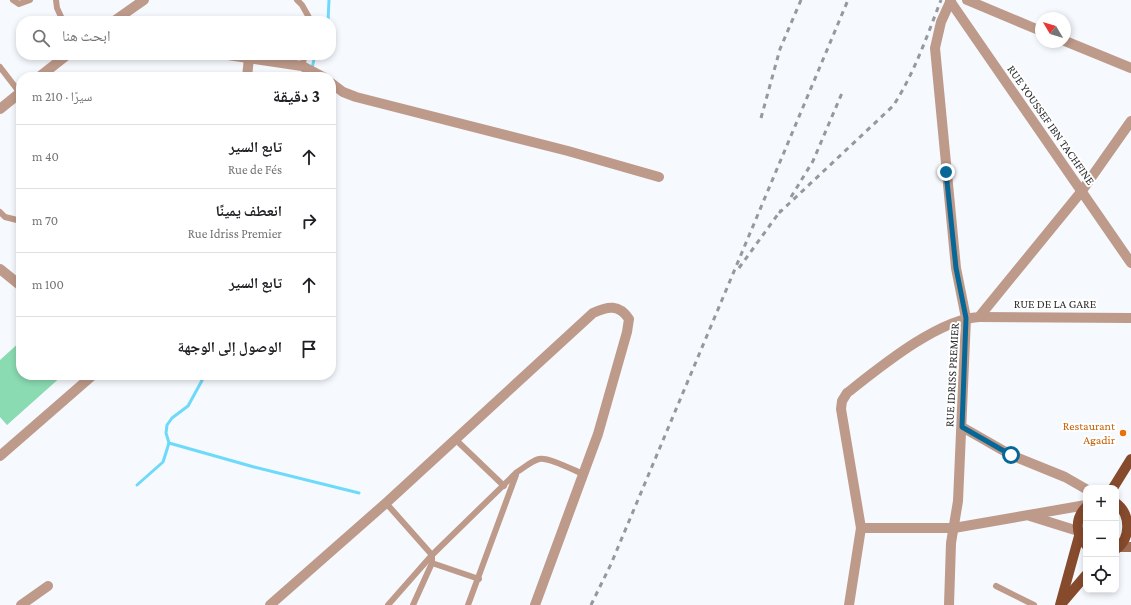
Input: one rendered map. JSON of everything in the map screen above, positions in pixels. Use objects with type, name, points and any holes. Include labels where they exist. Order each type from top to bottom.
[{"type":"main road","points":[[1115,485],[1131,459]]},
{"type":"main road","points":[[1119,547],[1129,532],[1131,503]]},
{"type":"main road","points":[[1119,506],[1129,518]]},
{"type":"main road","points":[[1083,511],[1080,516],[1079,534],[1060,605],[1083,578]]},
{"type":"main road","points":[[1079,534],[1083,540]]},
{"type":"main road","points":[[1119,548],[1131,547]]},
{"type":"street","points":[[121,16],[144,0]]},
{"type":"street","points":[[967,0],[1035,28]]},
{"type":"street","points":[[849,605],[861,528],[841,409],[842,401],[847,393],[908,348],[936,332],[966,318],[956,268],[935,48],[941,22],[950,1]]},
{"type":"street","name":"RUE YOUSSEF IBN TACHFINE","points":[[950,1],[1131,263]]},
{"type":"street","points":[[1071,43],[1131,68]]},
{"type":"street","points":[[45,72],[61,60]]},
{"type":"street","points":[[247,72],[250,60]]},
{"type":"street","points":[[263,60],[302,66],[313,72]]},
{"type":"street","points":[[336,86],[344,92],[356,97],[561,149],[659,177]]},
{"type":"street","points":[[0,108],[16,98]]},
{"type":"street","points":[[979,317],[1081,192],[1131,121]]},
{"type":"street","points":[[0,269],[16,282]]},
{"type":"street","points":[[270,605],[386,503],[593,313],[607,307],[617,308],[624,312],[629,319],[627,332],[598,434],[535,605]]},
{"type":"street","name":"RUE IDRISS PREMIER","points":[[949,605],[950,551],[958,501],[966,318],[979,317]]},
{"type":"street","name":"RUE DE LA GARE","points":[[979,317],[1131,318]]},
{"type":"street","points":[[0,456],[87,380]]},
{"type":"street","points":[[962,427],[1011,455],[1065,476],[1083,487]]},
{"type":"street","points":[[861,528],[954,528],[1083,506]]},
{"type":"street","points":[[1028,515],[1079,534]]},
{"type":"street","points":[[21,605],[48,586]]},
{"type":"lane","points":[[13,0],[19,4],[30,0]]},
{"type":"lane","points":[[56,0],[57,8],[61,16]]},
{"type":"lane","points":[[296,0],[302,5],[308,16]]},
{"type":"lane","points":[[302,66],[304,60]]},
{"type":"lane","points":[[0,67],[16,94]]},
{"type":"lane","points":[[0,212],[5,217],[16,220]]},
{"type":"lane","points":[[455,439],[504,486]]},
{"type":"lane","points":[[388,605],[432,555],[517,472],[532,462],[540,459],[547,460],[584,474]]},
{"type":"lane","points":[[468,605],[479,579],[517,472]]},
{"type":"lane","points":[[386,503],[432,555],[432,562],[413,605]]},
{"type":"lane","points":[[432,562],[479,579]]},
{"type":"lane","points":[[996,586],[1034,605]]},
{"type":"green space","points":[[16,346],[16,380],[57,380],[7,425],[0,417],[0,360]]},
{"type":"waterway","points":[[328,16],[329,0]]},
{"type":"waterway","points":[[311,72],[314,60]]},
{"type":"waterway","points":[[137,485],[163,462],[169,443],[166,433],[167,425],[172,418],[188,406],[202,380]]},
{"type":"waterway","points":[[169,443],[254,467],[359,493]]},
{"type":"railway","points":[[761,118],[780,49],[801,0]]},
{"type":"railway","points":[[591,605],[611,564],[848,0]]},
{"type":"railway","points":[[779,213],[893,106],[914,68],[941,0]]},
{"type":"railway","points":[[791,197],[813,161],[842,93]]},
{"type":"railway","points":[[739,268],[781,210]]},
{"type":"place","name":"Restaurant Agadir","points":[[1123,433]]},
{"type":"route","points":[[946,172],[956,268],[966,318],[962,427],[1011,455]]}]
